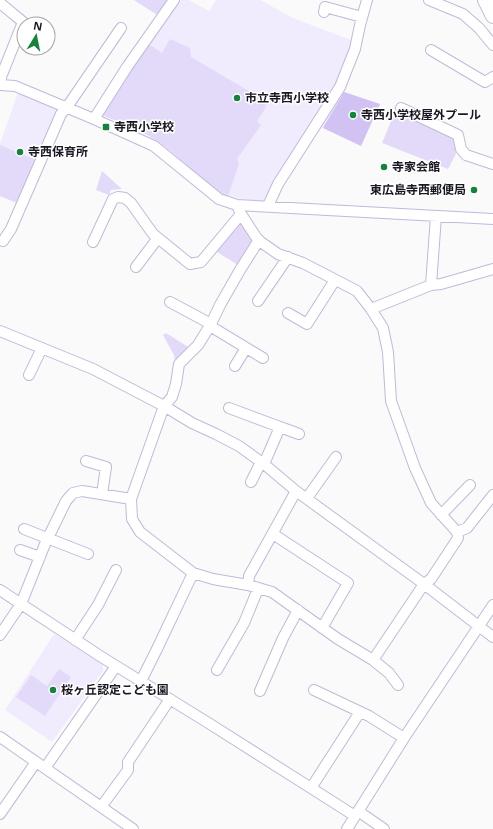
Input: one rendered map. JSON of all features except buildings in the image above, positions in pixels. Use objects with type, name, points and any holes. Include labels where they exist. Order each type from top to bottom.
[{"type":"highway","points":[[485,0],[493,16]]},
{"type":"street","points":[[94,119],[127,67],[174,0]]},
{"type":"street","points":[[268,206],[278,184],[340,88],[355,49],[367,0]]},
{"type":"street","points":[[429,0],[463,14],[479,28],[493,45]]},
{"type":"street","points":[[0,3],[23,22],[1,77],[0,85],[15,86],[67,107],[154,146],[219,199],[239,210],[259,240],[278,254],[303,262],[357,291],[383,328],[388,352],[391,401],[415,468],[431,503],[456,532],[458,538],[431,579],[424,584],[373,660]]},
{"type":"street","points":[[324,12],[325,7],[362,17]]},
{"type":"street","points":[[3,241],[10,229],[62,114],[121,28]]},
{"type":"street","points":[[431,50],[485,82],[493,77]]},
{"type":"street","points":[[401,108],[458,135],[461,149],[466,154],[493,164]]},
{"type":"street","points":[[93,242],[113,200],[118,197],[125,198],[131,203],[153,234],[190,264],[201,262],[239,210],[268,206],[493,220]]},
{"type":"street","points":[[430,285],[436,216]]},
{"type":"street","points":[[136,267],[158,238]]},
{"type":"street","points":[[259,240],[240,270],[198,344],[179,364],[176,384],[172,397],[164,406],[132,498],[132,519],[140,532],[193,572],[213,579],[248,585],[272,592],[338,639],[373,660],[389,673],[398,686]]},
{"type":"street","points":[[258,301],[288,257]]},
{"type":"street","points":[[371,309],[430,285],[441,284],[493,269]]},
{"type":"street","points":[[288,313],[307,324],[335,280]]},
{"type":"street","points":[[170,302],[263,358]]},
{"type":"street","points":[[0,331],[93,369],[164,406],[192,423],[239,446],[493,637]]},
{"type":"street","points":[[29,375],[42,348]]},
{"type":"street","points":[[235,366],[246,348]]},
{"type":"street","points":[[229,408],[299,434]]},
{"type":"street","points":[[251,482],[280,427]]},
{"type":"street","points":[[307,498],[336,457]]},
{"type":"street","points":[[86,461],[106,467],[102,494]]},
{"type":"street","points":[[441,515],[470,485]]},
{"type":"street","points":[[248,585],[249,576],[296,490]]},
{"type":"street","points":[[0,635],[21,604],[47,539],[66,501],[73,493],[82,491],[132,498]]},
{"type":"street","points":[[456,532],[467,528],[493,495]]},
{"type":"street","points":[[24,529],[88,554]]},
{"type":"street","points":[[273,534],[348,583],[322,628]]},
{"type":"street","points":[[20,550],[40,556]]},
{"type":"street","points":[[75,640],[98,605],[116,570]]},
{"type":"street","points":[[140,681],[157,649],[193,572]]},
{"type":"street","points":[[217,670],[244,623],[258,589]]},
{"type":"street","points":[[0,590],[75,640],[311,788],[384,829]]},
{"type":"street","points":[[347,829],[404,738],[480,627],[493,605]]},
{"type":"street","points":[[260,691],[282,638],[298,610]]},
{"type":"street","points":[[45,768],[116,666]]},
{"type":"street","points":[[314,690],[369,716],[404,738]]},
{"type":"street","points":[[101,808],[128,770],[128,762],[170,699]]},
{"type":"street","points":[[311,788],[360,712]]},
{"type":"street","points":[[0,737],[132,829]]},
{"type":"street","points":[[0,814],[36,762]]},
{"type":"shaded area","name":"市立寺西小学校","points":[[134,0],[189,0],[209,11],[216,0],[260,0],[293,18],[356,42],[340,88],[344,92],[380,104],[361,146],[316,124],[269,202],[237,198],[222,194],[204,181],[158,141],[148,135],[102,115],[162,18]]},
{"type":"shaded area","points":[[134,0],[173,0],[162,18]]},
{"type":"shaded area","points":[[170,39],[190,48],[191,57],[252,93],[266,105],[257,121],[261,125],[237,159],[239,164],[228,196],[211,187],[171,151],[156,140],[134,128],[102,115],[146,42],[162,53]]},
{"type":"shaded area","name":"寺西保育所","points":[[19,90],[60,108],[17,203],[0,196],[0,144]]},
{"type":"shaded area","name":"寺西小学校屋外プール","points":[[344,92],[380,104],[361,146],[323,128]]},
{"type":"shaded area","points":[[396,109],[454,137],[456,154],[448,169],[382,143]]},
{"type":"shaded area","points":[[0,145],[36,160],[17,203],[0,196]]},
{"type":"shaded area","points":[[102,171],[122,189],[111,190],[109,195],[96,190]]},
{"type":"shaded area","points":[[242,221],[252,234],[251,244],[238,265],[217,252]]},
{"type":"shaded area","points":[[166,333],[190,348],[175,361],[174,355],[163,335]]},
{"type":"shaded area","name":"桜ヶ丘認定こども園","points":[[54,634],[103,665],[103,671],[52,742],[5,710]]},
{"type":"shaded area","points":[[59,669],[71,677],[45,716],[16,697],[31,675],[47,686]]},
{"type":"place","name":"市立寺西小学校","points":[[237,98]]},
{"type":"place","name":"寺西小学校屋外プール","points":[[353,115]]},
{"type":"place","name":"寺西小学校","points":[[106,127]]},
{"type":"place","name":"寺西保育所","points":[[20,152]]},
{"type":"place","name":"寺家会館","points":[[384,167]]},
{"type":"place","name":"東広島寺西郵便局","points":[[474,190]]},
{"type":"place","name":"桜ヶ丘認定こども園","points":[[53,690]]}]
